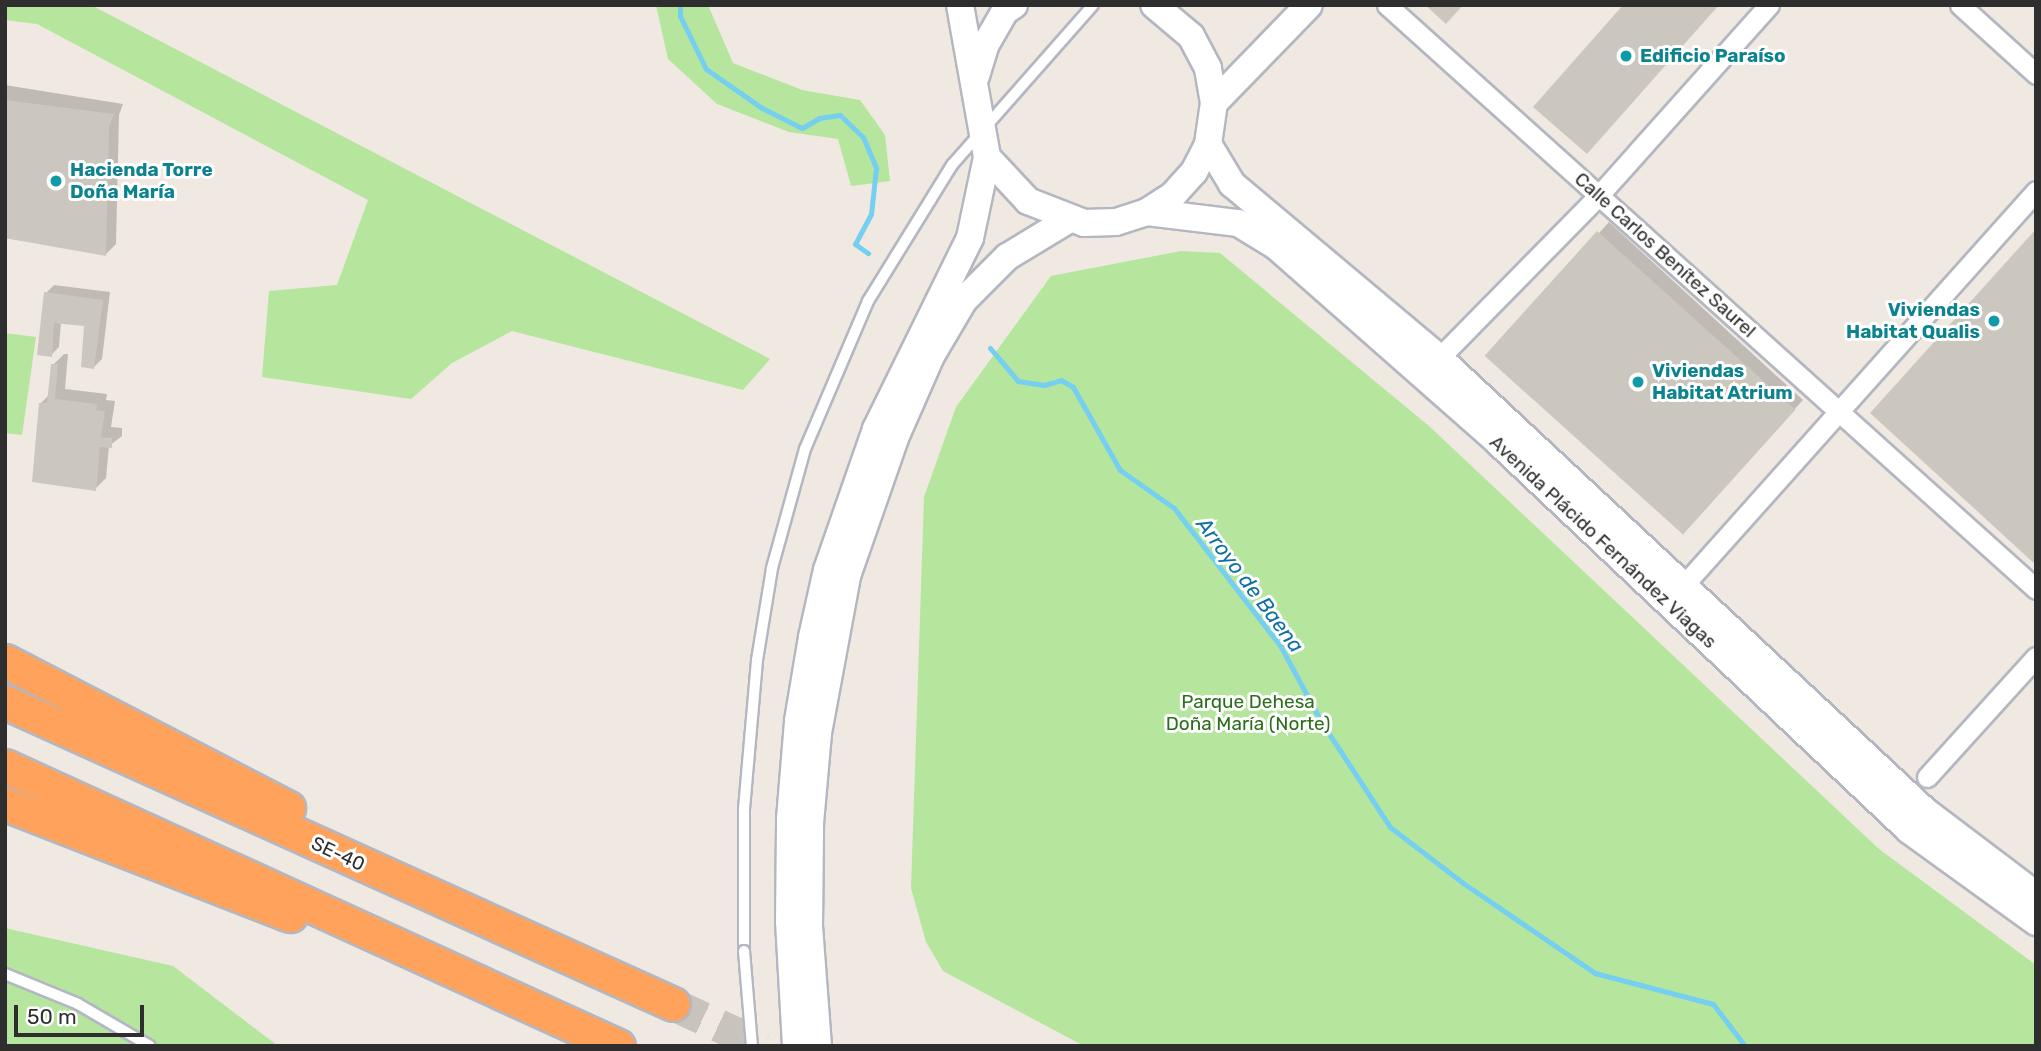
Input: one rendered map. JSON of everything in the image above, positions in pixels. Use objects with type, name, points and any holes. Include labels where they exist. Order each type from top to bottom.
[{"type":"highway","points":[[5,662],[288,807],[414,888]]},
{"type":"highway","name":"SE-40","points":[[5,702],[673,1004]]},
{"type":"highway","points":[[5,766],[618,1046]]},
{"type":"highway","points":[[5,804],[245,901],[411,953]]},
{"type":"main road","points":[[809,1026],[790,819],[798,721],[827,570],[876,429],[970,238],[983,144],[960,5]]},
{"type":"main road","points":[[973,85],[986,44],[1005,11],[1014,5]]},
{"type":"main road","points":[[983,144],[1028,201],[1068,220],[1116,222],[1147,212],[1173,195],[1194,172],[1208,144],[1214,103],[1208,68],[1191,36],[1154,5]]},
{"type":"main road","points":[[1214,103],[1309,5]]},
{"type":"main road","name":"Avenida Plácido Fernández Viagas","points":[[1208,144],[1232,184],[1439,358],[1925,811],[2036,895]]},
{"type":"main road","name":"Avenida Plácido Fernández Viagas","points":[[1147,212],[1238,223],[1276,246],[1498,442],[1909,830],[2036,922]]},
{"type":"main road","points":[[796,1046],[809,1026],[810,823],[818,733],[847,576],[895,438],[931,356],[964,300],[1007,257],[1068,220]]},
{"type":"street","name":"Calle Carlos Benítez Saurel","points":[[1387,5],[2036,589]]},
{"type":"street","points":[[1439,358],[1599,195],[1769,5]]},
{"type":"street","points":[[1960,5],[2036,74]]},
{"type":"street","points":[[1682,587],[2036,191]]},
{"type":"street","points":[[1927,778],[2036,657]]},
{"type":"lane","points":[[752,1046],[744,951],[744,809],[757,660],[772,568],[802,461],[873,292],[953,165],[983,144],[1093,5]]},
{"type":"lane","points":[[5,974],[78,1004],[150,1046]]},
{"type":"green space","points":[[5,5],[91,5],[770,359],[743,390],[512,331],[452,363],[411,399],[262,377],[269,291],[337,285],[368,200],[37,24],[5,20]]},
{"type":"green space","points":[[656,5],[708,5],[733,63],[802,90],[860,100],[885,135],[890,181],[851,186],[838,139],[789,132],[717,104],[668,59]]},
{"type":"green space","name":"Parque Dehesa Doña María (Norte)","points":[[1181,251],[1220,253],[1429,426],[1879,849],[2036,965],[2036,1046],[1084,1046],[943,971],[926,942],[911,888],[924,497],[956,407],[1051,276]]},
{"type":"green space","points":[[5,333],[36,337],[22,435],[5,433]]},
{"type":"green space","points":[[5,928],[173,966],[278,1046],[5,1046]]},
{"type":"building","points":[[1425,5],[1463,5],[1446,24]]},
{"type":"building","name":"Edificio Paraíso","points":[[1623,5],[1719,5],[1587,154],[1533,107]]},
{"type":"building","name":"Hacienda Torre Doña María","points":[[5,100],[114,114],[109,127],[106,256],[5,238]]},
{"type":"building","name":"Viviendas Habitat Qualis","points":[[2036,229],[2036,565],[1870,413]]},
{"type":"building","name":"Viviendas Habitat Atrium","points":[[1597,231],[1795,410],[1683,535],[1485,356]]},
{"type":"building","points":[[44,292],[103,300],[94,369],[81,367],[84,326],[54,323],[52,357],[37,355]]},
{"type":"building","points":[[51,364],[58,364],[55,399],[97,404],[96,410],[105,411],[101,437],[112,438],[112,448],[100,447],[96,491],[32,482],[39,403],[47,403]]},
{"type":"waterway","points":[[680,5],[680,16],[706,69],[762,108],[802,128],[819,118],[840,115],[863,137],[876,168],[871,214],[855,244],[868,253]]},
{"type":"waterway","name":"Arroyo de Baena","points":[[990,348],[1018,381],[1044,385],[1061,380],[1073,387],[1120,470],[1174,508],[1281,647],[1322,723],[1390,827],[1463,883],[1595,973],[1713,1004],[1745,1046]]},
{"type":"tunnel","points":[[673,1004],[764,1046]]},
{"type":"place","name":"Edificio Paraíso","points":[[1626,56]]},
{"type":"place","name":"Hacienda Torre Doña María","points":[[56,181]]},
{"type":"place","name":"Viviendas Habitat Qualis","points":[[1994,321]]},
{"type":"place","name":"Viviendas Habitat Atrium","points":[[1638,382]]}]
